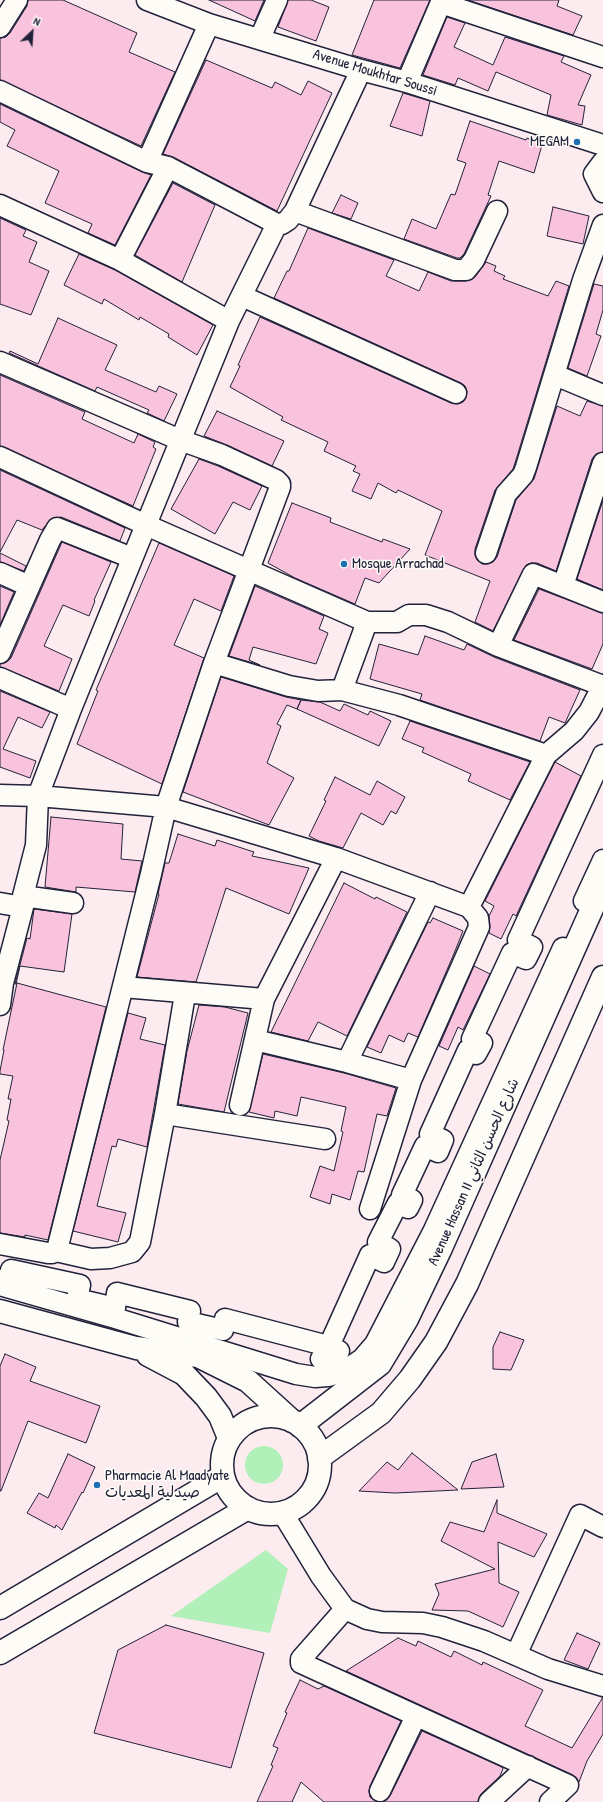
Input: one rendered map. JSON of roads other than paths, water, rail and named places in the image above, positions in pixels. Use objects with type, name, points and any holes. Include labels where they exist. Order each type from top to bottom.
[{"type":"main road","name":"Avenue Hassan II شارع الحسن الثاني","points":[[296,1424],[380,1364],[407,1319],[441,1248],[603,884]]},
{"type":"main road","points":[[319,1458],[381,1413],[410,1380],[436,1342],[467,1284],[602,983]]},
{"type":"main road","points":[[0,1311],[136,1348],[198,1356],[248,1381],[296,1424],[313,1440],[319,1458],[319,1470],[317,1481],[312,1492],[304,1501],[294,1508],[282,1512],[265,1513],[248,1508],[232,1495],[226,1486],[223,1476],[222,1463],[224,1450],[229,1438],[239,1428],[251,1420],[264,1417],[278,1417],[296,1424]]},
{"type":"main road","points":[[136,1348],[184,1374],[216,1409],[229,1438]]},
{"type":"main road","points":[[0,1608],[223,1476]]},
{"type":"main road","points":[[0,1653],[248,1508]]},
{"type":"street","points":[[0,27],[17,0]]},
{"type":"street","name":"Avenue Moukhtar Soussi","points":[[147,0],[209,24],[260,38],[361,70],[407,82],[603,145]]},
{"type":"street","points":[[260,38],[278,0]]},
{"type":"street","points":[[407,82],[441,2],[603,58]]},
{"type":"street","points":[[147,162],[209,24]]},
{"type":"street","points":[[0,91],[147,162],[168,167],[277,224],[282,224],[288,220],[295,211],[361,70]]},
{"type":"street","points":[[603,162],[594,174],[603,192]]},
{"type":"street","points":[[120,260],[168,167]]},
{"type":"street","points":[[0,205],[120,260],[229,321]]},
{"type":"street","points":[[295,211],[455,270],[466,270],[474,260],[497,211]]},
{"type":"street","points":[[0,1005],[1,983],[23,902],[36,845],[38,796],[71,709],[229,321],[277,224]]},
{"type":"street","points":[[486,553],[506,494],[523,475],[583,280],[603,225]]},
{"type":"street","points":[[242,296],[456,392]]},
{"type":"street","points":[[0,362],[180,440],[222,455],[276,480],[280,484],[250,569],[214,662],[166,807],[123,988],[56,1251]]},
{"type":"street","points":[[555,375],[603,395]]},
{"type":"street","points":[[0,457],[146,525],[250,569],[367,622],[397,622],[409,615],[426,616],[448,622],[498,646],[603,686],[589,712],[574,731],[546,756],[469,907]]},
{"type":"street","points":[[563,586],[603,463]]},
{"type":"street","points":[[0,653],[29,586],[57,528],[132,558]]},
{"type":"street","points":[[0,572],[29,586]]},
{"type":"street","points":[[498,646],[533,574],[603,602]]},
{"type":"street","points":[[342,690],[367,622]]},
{"type":"street","points":[[214,662],[289,686],[318,691],[342,690],[399,705],[447,720],[546,756]]},
{"type":"street","points":[[0,678],[71,709]]},
{"type":"street","points":[[0,1280],[8,1282],[11,1270],[80,1285],[77,1299],[115,1308],[117,1293],[190,1311],[188,1322],[223,1330],[225,1319],[328,1346],[321,1359],[333,1364],[340,1351],[329,1346],[370,1255],[384,1262],[390,1249],[378,1242],[398,1203],[408,1208],[412,1200],[402,1195],[424,1146],[438,1152],[443,1140],[430,1134],[468,1050],[476,1054],[482,1043],[472,1039],[512,953],[526,959],[532,947],[518,940],[603,755]]},
{"type":"street","points":[[0,795],[38,796],[166,807],[336,858],[469,907],[478,918],[479,927],[411,1080],[370,1209]]},
{"type":"street","points":[[240,1105],[264,1000],[336,858]]},
{"type":"street","points":[[0,1285],[115,1318],[296,1374],[315,1377],[328,1376],[339,1373],[362,1359],[375,1344],[434,1230],[603,860]]},
{"type":"street","points":[[347,1062],[430,892]]},
{"type":"street","points":[[0,903],[73,903]]},
{"type":"street","points":[[123,988],[264,1000]]},
{"type":"street","points":[[0,1244],[48,1253],[56,1251],[91,1259],[115,1257],[132,1252],[140,1242],[165,1114],[185,994]]},
{"type":"street","points":[[255,1040],[347,1062],[411,1080]]},
{"type":"street","points":[[165,1114],[324,1139]]},
{"type":"street","points":[[282,1512],[321,1576],[345,1609],[367,1619],[382,1622],[423,1623],[442,1627],[484,1641],[548,1669],[603,1686]]},
{"type":"street","points":[[516,1655],[580,1515],[603,1527]]},
{"type":"street","points":[[345,1609],[301,1659],[301,1663],[568,1785],[550,1802]]},
{"type":"street","points":[[380,1791],[416,1716]]},
{"type":"street","points":[[489,1802],[528,1766]]},
{"type":"place","name":"MEGAM","points":[[577,142]]},
{"type":"place","name":"Mosque Arrachad","points":[[344,564]]},
{"type":"place","name":"Pharmacie Al Maadyate صيدلية المعديات","points":[[97,1485]]}]
